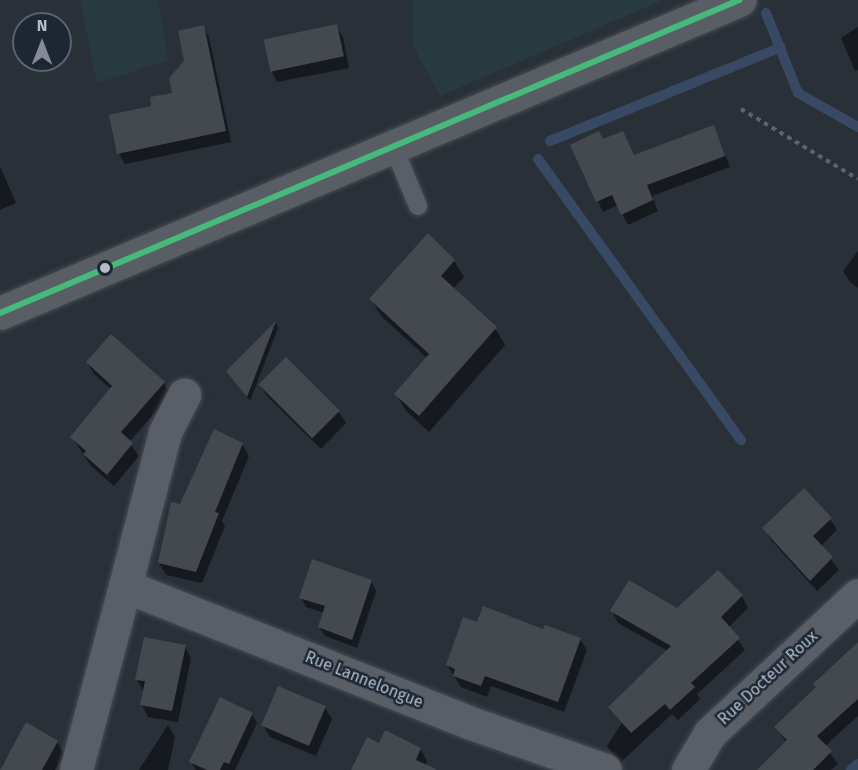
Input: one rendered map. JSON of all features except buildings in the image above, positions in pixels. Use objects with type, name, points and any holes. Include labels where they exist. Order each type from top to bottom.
[{"type":"main road","points":[[0,313],[739,0]]},
{"type":"street","points":[[76,770],[165,432],[184,395]]},
{"type":"street","name":"Rue Lannelongue","points":[[125,586],[468,722],[605,770]]},
{"type":"street","name":"Rue Docteur Roux","points":[[688,770],[710,733],[858,595]]},
{"type":"lane","points":[[393,146],[418,206]]},
{"type":"path","points":[[741,109],[858,179]]},
{"type":"green space","points":[[80,0],[158,0],[168,60],[97,83]]},
{"type":"green space","points":[[414,0],[663,0],[440,96],[413,46]]},
{"type":"waterway","points":[[766,13],[798,93],[858,127]]},
{"type":"waterway","points":[[550,141],[781,47]]},
{"type":"waterway","points":[[538,159],[741,440]]},
{"type":"waterway","points":[[851,770],[858,764]]},
{"type":"transit line","points":[[0,313],[739,0]]}]
